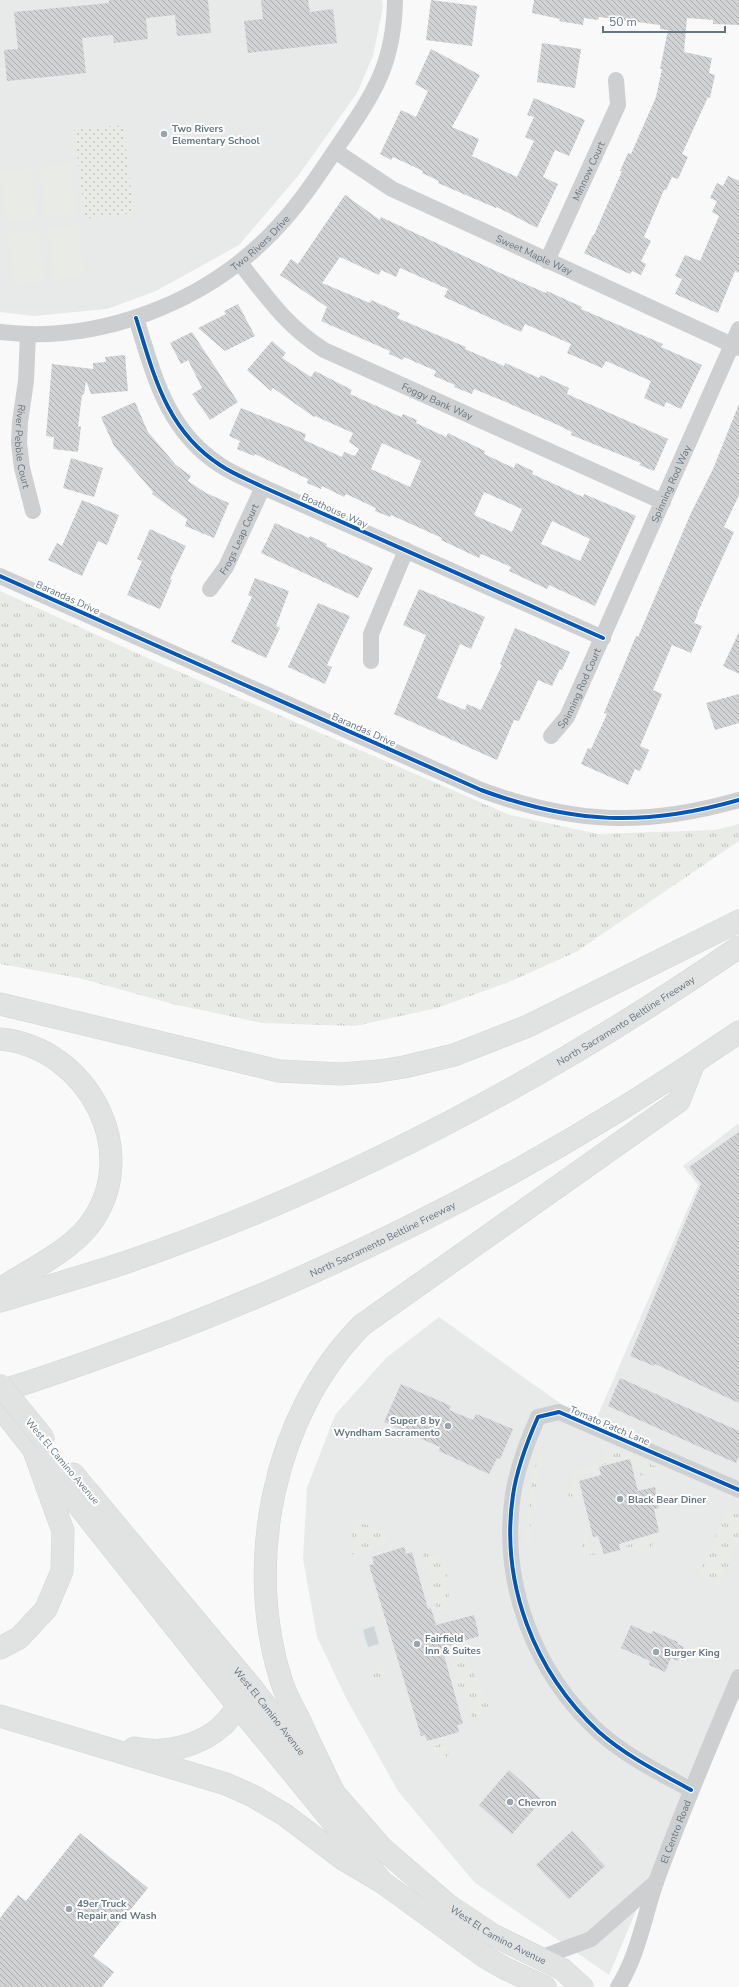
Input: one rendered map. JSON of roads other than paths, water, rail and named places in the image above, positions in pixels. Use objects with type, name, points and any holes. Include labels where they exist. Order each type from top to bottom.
[{"type":"main road","points":[[0,1004],[279,1071],[341,1074],[379,1071],[410,1066],[454,1055],[528,1026],[739,921]]},
{"type":"main road","name":"North Sacramento Beltline Freeway","points":[[0,1301],[126,1262],[234,1221],[328,1181],[419,1138],[509,1090],[595,1041],[679,988],[739,947]]},
{"type":"main road","name":"North Sacramento Beltline Freeway","points":[[0,1391],[53,1375],[217,1313],[311,1273],[378,1242],[470,1196],[611,1116],[694,1063],[739,1032]]},
{"type":"main road","points":[[0,1039],[24,1044],[45,1053],[64,1065],[80,1080],[100,1111],[108,1132],[111,1159],[109,1179],[104,1198],[87,1227],[76,1239],[60,1251],[0,1289]]},
{"type":"main road","points":[[334,1793],[282,1684],[275,1658],[268,1616],[266,1574],[272,1506],[282,1465],[291,1438],[309,1398],[342,1345],[362,1325],[679,1101],[694,1063]]},
{"type":"main road","points":[[0,1400],[53,1375]]},
{"type":"main road","name":"West El Camino Avenue","points":[[0,1385],[39,1444],[238,1706],[382,1882],[485,1957],[506,1969],[545,1987]]},
{"type":"main road","name":"West El Camino Avenue","points":[[0,1407],[39,1444],[252,1688],[334,1793],[383,1849],[448,1905],[493,1935],[562,1969],[582,1987]]},
{"type":"main road","points":[[0,1648],[19,1638],[46,1609],[62,1571],[63,1531],[39,1444]]},
{"type":"main road","points":[[33,1726],[138,1749],[160,1750],[196,1744],[223,1725],[252,1688]]},
{"type":"main road","points":[[0,1716],[226,1784],[253,1796],[285,1815],[343,1859],[382,1882]]},
{"type":"street","name":"Two Rivers Drive","points":[[0,332],[28,334],[68,332],[136,318],[170,305],[196,292],[240,262],[270,236],[290,214],[371,98],[383,72],[392,41],[395,22],[395,0]]},
{"type":"street","name":"Minnow Court","points":[[548,261],[618,105],[616,80]]},
{"type":"street","name":"Sweet Maple Way","points":[[335,151],[392,189],[736,347]]},
{"type":"street","name":"Foggy Bank Way","points":[[240,262],[286,321],[306,339],[324,350],[663,502]]},
{"type":"street","name":"Boathouse Way","points":[[136,318],[160,393],[172,417],[188,438],[220,466],[263,487],[603,638]]},
{"type":"street","name":"Spinning Rod Way","points":[[603,638],[663,502],[736,347],[739,329]]},
{"type":"street","name":"River Pebble Court","points":[[28,334],[26,382],[20,422],[19,443],[22,468],[33,511]]},
{"type":"street","name":"Frogs Leap Court","points":[[210,589],[226,567],[263,487]]},
{"type":"street","points":[[371,661],[371,634],[406,550]]},
{"type":"street","name":"Barandas Drive","points":[[0,576],[481,790],[517,803],[554,812],[591,818],[635,819],[704,810],[739,800]]},
{"type":"street","name":"Spinning Rod Court","points":[[551,736],[567,717],[603,638]]},
{"type":"street","name":"Tomato Patch Lane","points":[[691,1790],[630,1755],[601,1733],[566,1696],[550,1673],[529,1632],[515,1589],[511,1550],[513,1494],[522,1456],[538,1417],[559,1412],[739,1490]]},
{"type":"street","name":"El Centro Road","points":[[618,1987],[628,1971],[656,1882],[691,1790],[739,1677]]},
{"type":"street","points":[[540,1958],[591,1939],[656,1882]]},
{"type":"place","name":"Two Rivers Elementary School","points":[[164,134]]},
{"type":"place","name":"Super 8 by Wyndham Sacramento","points":[[448,1426]]},
{"type":"place","name":"Black Bear Diner","points":[[620,1499]]},
{"type":"place","name":"Fairfield Inn & Suites","points":[[417,1644]]},
{"type":"place","name":"Burger King","points":[[656,1652]]},
{"type":"place","name":"Chevron","points":[[510,1802]]},
{"type":"place","name":"49er Truck Repair and Wash","points":[[69,1909]]}]
